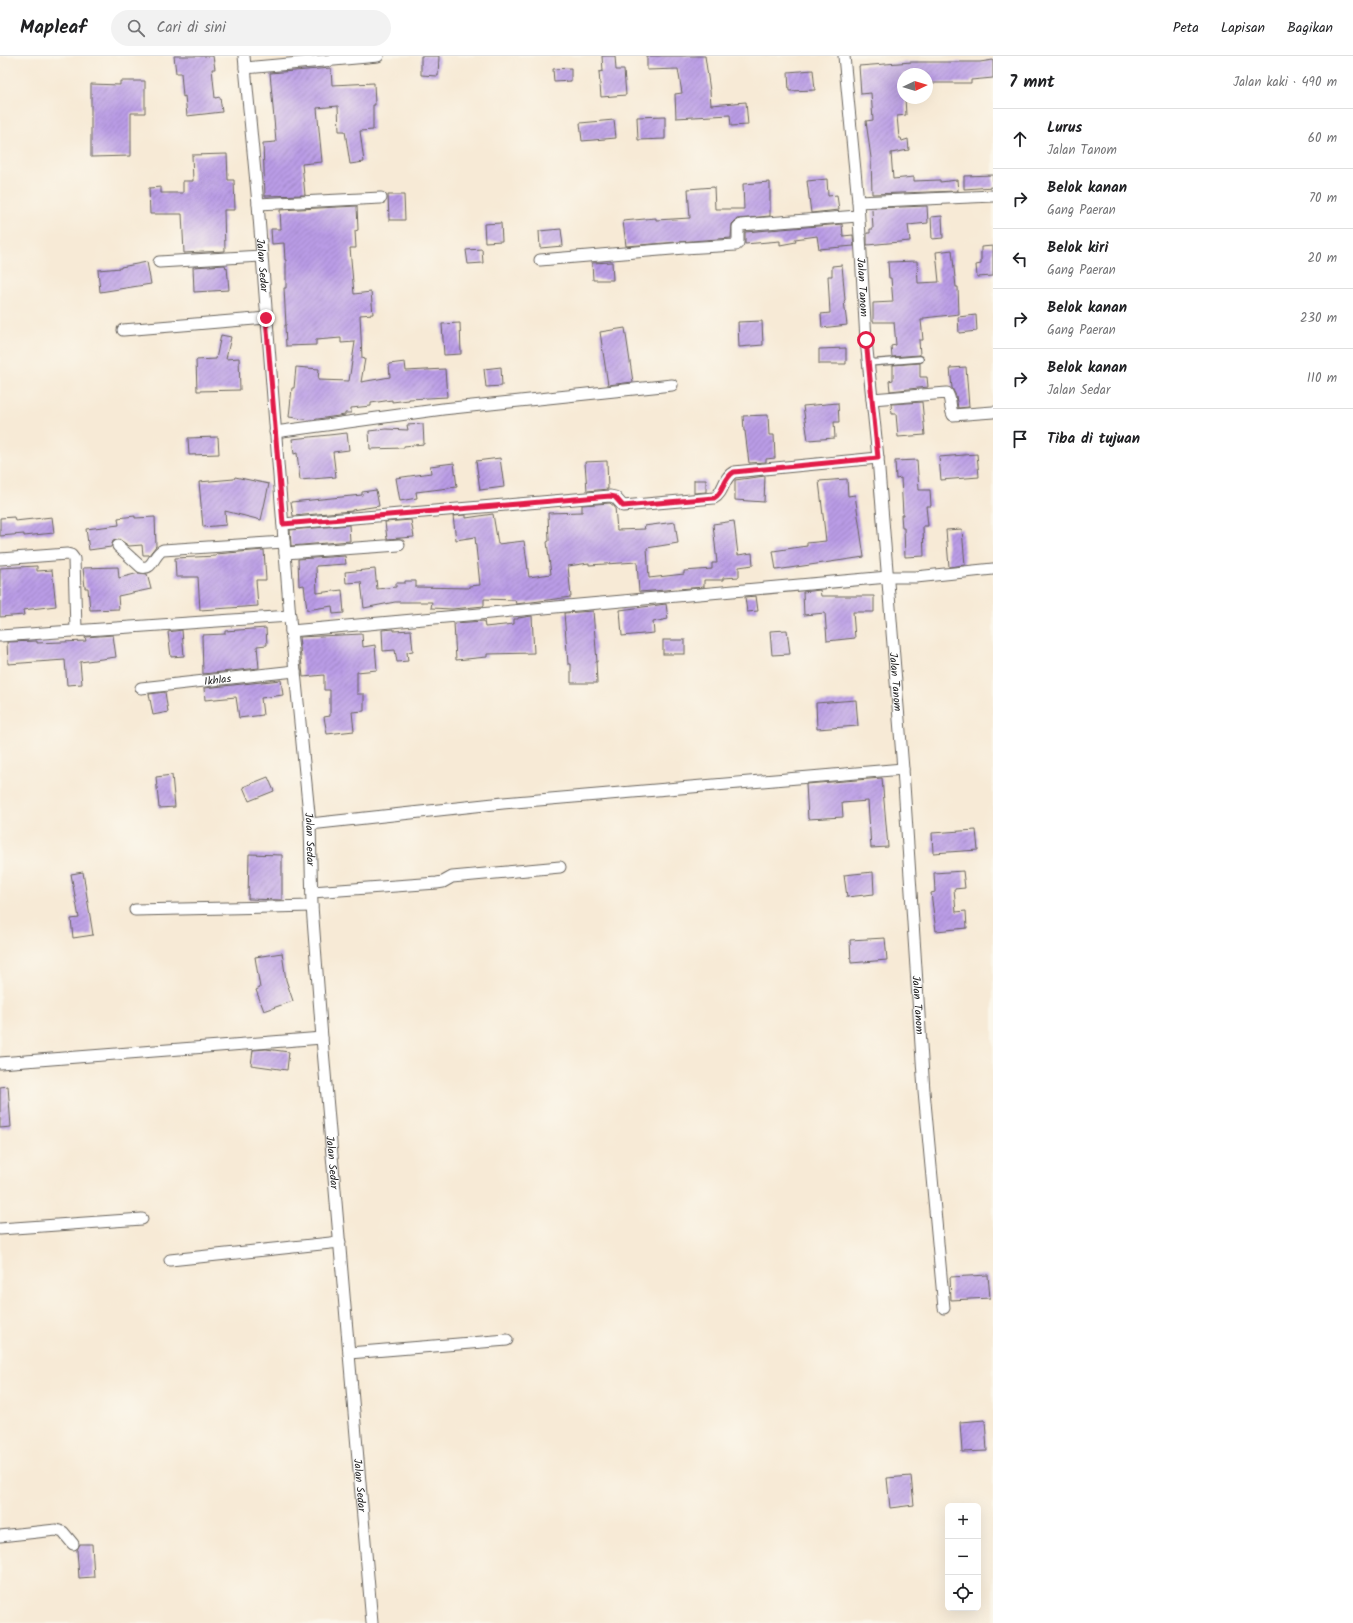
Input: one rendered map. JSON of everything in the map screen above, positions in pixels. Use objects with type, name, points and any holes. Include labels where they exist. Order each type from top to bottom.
[{"type":"street","name":"Jalan Sedar","points":[[244,56],[258,204],[291,631],[310,824],[312,906],[322,1038],[372,1623]]},
{"type":"street","points":[[245,68],[378,56]]},
{"type":"street","name":"Jalan Tanom","points":[[844,56],[858,202],[868,363],[878,458],[903,769],[924,1091],[944,1308]]},
{"type":"street","points":[[858,202],[993,196]]},
{"type":"street","points":[[258,204],[381,198]]},
{"type":"street","points":[[540,260],[736,245],[738,243],[737,230],[741,225],[858,216]]},
{"type":"street","points":[[159,262],[261,256]]},
{"type":"street","points":[[123,330],[266,318]]},
{"type":"street","points":[[276,432],[443,409],[672,385]]},
{"type":"street","points":[[872,399],[947,393],[950,398],[950,410],[953,414],[993,412]]},
{"type":"street","points":[[283,524],[610,496],[615,497],[623,506],[714,498],[719,495],[727,477],[734,472],[878,458]]},
{"type":"street","points":[[118,546],[141,567],[145,568],[150,566],[160,551],[163,550],[400,545]]},
{"type":"street","points":[[0,559],[67,554],[72,557],[74,559],[76,630]]},
{"type":"street","points":[[291,631],[888,577],[916,577],[993,569]]},
{"type":"street","points":[[0,636],[290,616]]},
{"type":"street","name":"Ikhlas","points":[[140,688],[295,671]]},
{"type":"street","points":[[310,824],[503,804],[903,769]]},
{"type":"street","points":[[312,892],[437,883],[444,882],[452,877],[560,867]]},
{"type":"street","points":[[135,910],[312,906]]},
{"type":"street","points":[[0,1063],[322,1038]]},
{"type":"street","points":[[0,1229],[142,1219]]},
{"type":"street","points":[[170,1260],[340,1242]]},
{"type":"street","points":[[349,1353],[507,1340]]},
{"type":"street","points":[[0,1536],[56,1530],[64,1532],[73,1544]]},
{"type":"lane","points":[[868,363],[920,359]]},
{"type":"building","points":[[174,56],[213,56],[215,69],[212,69],[215,98],[220,97],[222,112],[187,116],[185,96],[183,97],[181,73],[176,73]]},
{"type":"building","points":[[421,56],[439,56],[438,76],[421,75]]},
{"type":"building","points":[[602,56],[615,56],[616,70],[624,70],[626,95],[601,97],[599,72],[603,71]]},
{"type":"building","points":[[647,56],[705,56],[711,105],[746,102],[748,125],[731,126],[730,115],[676,118],[675,94],[682,93],[678,69],[647,70]]},
{"type":"building","points":[[993,60],[993,78],[971,80],[971,83],[933,83],[933,68],[897,68],[897,104],[905,104],[906,115],[897,116],[899,138],[901,138],[902,141],[908,139],[909,150],[891,153],[893,179],[914,177],[914,181],[940,180],[940,182],[957,180],[958,191],[872,194],[871,158],[866,121],[873,120],[871,93],[861,94],[859,66],[912,62],[980,62]]},
{"type":"building","points":[[331,68],[332,85],[374,83],[375,105],[373,105],[373,130],[360,131],[364,162],[350,164],[345,131],[339,131],[338,106],[317,108],[322,162],[302,164],[305,195],[265,196],[263,143],[276,142],[270,73]]},
{"type":"building","points":[[571,68],[571,81],[554,82],[553,69]]},
{"type":"building","points":[[813,70],[815,90],[789,91],[788,72]]},
{"type":"building","points":[[120,81],[145,81],[145,113],[131,113],[131,156],[91,157],[91,84],[120,85]]},
{"type":"building","points":[[665,116],[665,139],[638,140],[637,117]]},
{"type":"building","points":[[614,120],[616,138],[582,141],[580,123]]},
{"type":"building","points":[[227,154],[228,180],[234,180],[235,210],[224,210],[225,251],[184,253],[182,214],[150,214],[149,188],[161,187],[161,193],[183,193],[183,181],[193,181],[192,155]]},
{"type":"building","points":[[993,175],[993,187],[964,189],[964,176]]},
{"type":"building","points":[[827,179],[828,196],[837,195],[839,210],[811,213],[807,181]]},
{"type":"building","points":[[770,182],[770,216],[737,219],[732,224],[731,238],[626,246],[623,221],[656,218],[656,220],[690,218],[688,189],[714,187],[715,209],[744,209],[743,184]]},
{"type":"building","points":[[388,195],[404,195],[405,220],[389,220]]},
{"type":"building","points":[[357,206],[358,230],[355,231],[356,248],[350,248],[354,294],[371,292],[373,314],[360,315],[362,358],[365,359],[361,382],[390,377],[389,364],[405,362],[406,371],[445,369],[447,397],[409,399],[392,402],[392,400],[371,403],[371,406],[351,408],[351,413],[345,413],[345,415],[311,420],[289,417],[296,367],[319,369],[318,380],[349,381],[355,342],[341,343],[341,338],[316,340],[316,345],[286,346],[284,288],[286,288],[286,260],[284,243],[272,244],[271,229],[281,229],[280,210]]},
{"type":"building","points":[[927,206],[928,223],[908,225],[910,241],[867,245],[867,233],[870,233],[870,229],[873,229],[872,210],[874,208]]},
{"type":"building","points":[[942,216],[943,238],[932,239],[931,217]]},
{"type":"building","points":[[501,223],[502,241],[485,242],[484,224]]},
{"type":"building","points":[[842,224],[843,236],[853,235],[854,246],[819,249],[817,236],[795,239],[796,242],[780,245],[780,241],[745,244],[745,232]]},
{"type":"building","points":[[561,229],[563,246],[540,248],[539,231]]},
{"type":"building","points":[[993,246],[993,276],[977,277],[976,265],[981,264],[981,247]]},
{"type":"building","points":[[482,249],[483,263],[468,264],[466,250]]},
{"type":"building","points":[[952,250],[956,287],[958,287],[959,314],[924,318],[924,320],[921,320],[923,340],[919,340],[920,355],[892,357],[891,346],[896,345],[894,322],[873,322],[873,303],[893,302],[888,262],[917,261],[918,283],[939,282],[936,252]]},
{"type":"building","points":[[147,262],[151,284],[100,292],[98,270],[121,268]]},
{"type":"building","points":[[612,262],[613,280],[593,280],[592,263]]},
{"type":"building","points":[[225,265],[226,268],[227,267],[229,290],[194,292],[193,267]]},
{"type":"building","points":[[842,265],[847,325],[822,328],[821,314],[830,313],[828,276],[832,276],[832,266]]},
{"type":"building","points":[[976,315],[977,331],[959,333],[958,317]]},
{"type":"building","points":[[762,321],[763,345],[739,347],[738,322]]},
{"type":"building","points":[[460,323],[461,354],[444,355],[442,324]]},
{"type":"building","points":[[625,328],[633,382],[608,385],[600,332]]},
{"type":"building","points":[[221,335],[231,337],[226,359],[239,358],[240,390],[197,391],[196,360],[216,359]]},
{"type":"building","points":[[846,348],[846,364],[819,364],[819,349]]},
{"type":"building","points":[[920,363],[920,377],[927,377],[928,387],[890,391],[889,381],[893,380],[893,365]]},
{"type":"building","points":[[501,367],[502,386],[486,387],[484,369]]},
{"type":"building","points":[[966,367],[969,407],[958,408],[956,396],[952,388],[950,368]]},
{"type":"building","points":[[922,402],[925,435],[898,437],[896,414],[892,414],[891,404]]},
{"type":"building","points":[[838,403],[839,422],[834,422],[835,438],[808,440],[803,406]]},
{"type":"building","points":[[768,415],[769,435],[774,435],[775,458],[766,459],[766,462],[749,463],[743,416]]},
{"type":"building","points":[[423,424],[424,444],[404,446],[404,448],[370,449],[369,431],[386,429],[408,430],[407,425]]},
{"type":"building","points":[[347,433],[349,450],[333,452],[336,477],[300,480],[297,453],[294,454],[292,439]]},
{"type":"building","points":[[218,437],[219,454],[189,455],[188,438]]},
{"type":"building","points":[[977,454],[979,477],[941,480],[939,457]]},
{"type":"building","points":[[500,458],[504,487],[480,490],[476,461]]},
{"type":"building","points":[[917,460],[919,490],[930,490],[931,506],[926,506],[928,526],[923,526],[924,556],[905,557],[904,528],[902,528],[901,515],[903,515],[901,478],[896,479],[895,461]]},
{"type":"building","points":[[607,461],[608,489],[587,491],[585,462]]},
{"type":"building","points":[[454,463],[457,487],[416,492],[417,498],[400,501],[396,478],[431,473],[430,466]]},
{"type":"building","points":[[765,476],[764,502],[735,500],[735,480]]},
{"type":"building","points":[[235,477],[269,484],[261,520],[225,511],[226,525],[203,527],[199,482],[234,479]]},
{"type":"building","points":[[847,479],[848,496],[855,495],[864,557],[776,570],[773,551],[807,546],[807,543],[826,541],[819,481]]},
{"type":"building","points":[[694,480],[706,480],[706,492],[694,493]]},
{"type":"building","points":[[376,490],[379,506],[352,511],[293,516],[291,502],[362,495],[362,492]]},
{"type":"building","points":[[610,503],[615,507],[617,530],[645,529],[644,526],[675,522],[678,543],[647,548],[649,578],[684,574],[684,571],[712,569],[712,563],[717,563],[713,524],[734,521],[738,555],[752,553],[753,565],[739,567],[739,577],[723,578],[723,580],[704,580],[704,587],[639,592],[637,562],[589,565],[589,563],[568,566],[571,597],[516,604],[515,600],[484,599],[484,606],[452,609],[431,608],[432,602],[395,602],[364,608],[361,582],[346,583],[345,572],[375,569],[377,589],[396,587],[396,583],[405,583],[405,581],[416,581],[416,587],[469,588],[469,586],[480,585],[475,537],[456,540],[453,516],[466,515],[466,518],[493,514],[498,544],[524,541],[529,577],[551,574],[547,542],[549,541],[548,513],[582,512],[582,505]]},
{"type":"building","points":[[135,516],[135,518],[155,517],[156,546],[149,555],[143,555],[142,545],[129,546],[119,539],[113,541],[111,547],[89,550],[86,529],[119,525],[118,518]]},
{"type":"building","points":[[14,517],[15,521],[52,517],[54,533],[24,536],[24,534],[0,536],[0,518]]},
{"type":"building","points":[[411,520],[414,537],[387,539],[385,522]]},
{"type":"building","points":[[349,525],[350,541],[291,546],[290,530]]},
{"type":"building","points":[[962,529],[965,565],[949,567],[946,530]]},
{"type":"building","points":[[264,550],[266,580],[256,580],[258,606],[200,610],[198,577],[176,577],[175,558],[216,556],[216,554]]},
{"type":"building","points":[[345,556],[346,564],[316,566],[317,593],[342,590],[344,613],[333,614],[332,606],[307,610],[304,585],[299,586],[298,559]]},
{"type":"building","points":[[37,566],[37,571],[52,570],[56,606],[23,610],[24,615],[0,617],[0,568]]},
{"type":"building","points":[[118,567],[119,578],[139,573],[147,574],[151,589],[118,596],[119,609],[90,610],[88,588],[85,588],[83,568]]},
{"type":"building","points":[[820,590],[821,596],[874,596],[874,612],[853,612],[855,638],[827,641],[825,613],[804,615],[803,592]]},
{"type":"building","points":[[756,596],[758,611],[747,612],[745,597]]},
{"type":"building","points":[[666,604],[668,619],[653,622],[654,633],[622,636],[620,610]]},
{"type":"building","points":[[593,611],[597,683],[571,683],[571,664],[568,664],[564,613]]},
{"type":"building","points":[[532,616],[534,653],[487,654],[487,657],[456,660],[454,623],[484,621],[485,627],[514,624],[514,619]]},
{"type":"building","points":[[266,628],[267,645],[257,646],[259,668],[203,674],[202,635],[225,634],[225,631]]},
{"type":"building","points":[[394,629],[394,631],[411,630],[413,651],[407,652],[408,661],[397,662],[395,650],[383,651],[382,630]]},
{"type":"building","points":[[182,630],[184,656],[171,657],[168,632]]},
{"type":"building","points":[[787,630],[790,654],[772,655],[770,631]]},
{"type":"building","points":[[362,634],[363,647],[375,645],[377,670],[357,672],[357,694],[364,694],[364,711],[352,712],[354,731],[327,734],[324,717],[330,716],[330,690],[324,690],[324,675],[303,677],[299,637]]},
{"type":"building","points":[[113,635],[116,657],[80,662],[82,684],[67,685],[65,660],[8,664],[7,642],[37,641],[37,643],[86,641],[85,637]]},
{"type":"building","points":[[663,640],[685,640],[685,654],[663,654]]},
{"type":"building","points":[[281,680],[283,695],[261,698],[263,715],[239,718],[236,697],[205,700],[204,688]]},
{"type":"building","points":[[165,692],[168,712],[153,715],[149,694]]},
{"type":"building","points":[[856,700],[858,726],[817,729],[816,703]]},
{"type":"building","points":[[172,775],[175,807],[159,808],[156,777]]},
{"type":"building","points":[[268,777],[274,791],[249,801],[243,787]]},
{"type":"building","points":[[882,778],[888,847],[871,848],[868,801],[842,803],[843,817],[808,819],[806,784]]},
{"type":"building","points":[[976,830],[978,850],[933,853],[932,833]]},
{"type":"building","points":[[249,854],[282,855],[282,900],[248,899]]},
{"type":"building","points":[[963,871],[965,888],[954,889],[956,912],[966,911],[967,928],[936,931],[931,893],[935,892],[934,873]]},
{"type":"building","points":[[83,872],[93,935],[73,938],[71,919],[79,918],[71,874]]},
{"type":"building","points":[[873,872],[874,894],[847,897],[844,875]]},
{"type":"building","points":[[885,938],[887,960],[851,963],[850,940]]},
{"type":"building","points":[[282,953],[286,980],[293,1001],[264,1011],[256,990],[260,988],[255,957]]},
{"type":"building","points":[[266,1049],[289,1052],[287,1070],[251,1065],[253,1050]]},
{"type":"building","points":[[8,1086],[11,1127],[0,1128],[0,1087]]},
{"type":"building","points":[[988,1275],[990,1298],[951,1300],[950,1277]]},
{"type":"building","points":[[985,1420],[987,1451],[962,1452],[960,1422]]},
{"type":"building","points":[[911,1476],[914,1505],[890,1508],[887,1478]]},
{"type":"building","points":[[80,1544],[92,1544],[94,1577],[79,1578],[77,1550]]},
{"type":"route","points":[[266,318],[283,524],[610,496],[615,497],[621,506],[714,498],[719,495],[727,477],[734,472],[878,458],[866,340]]}]
